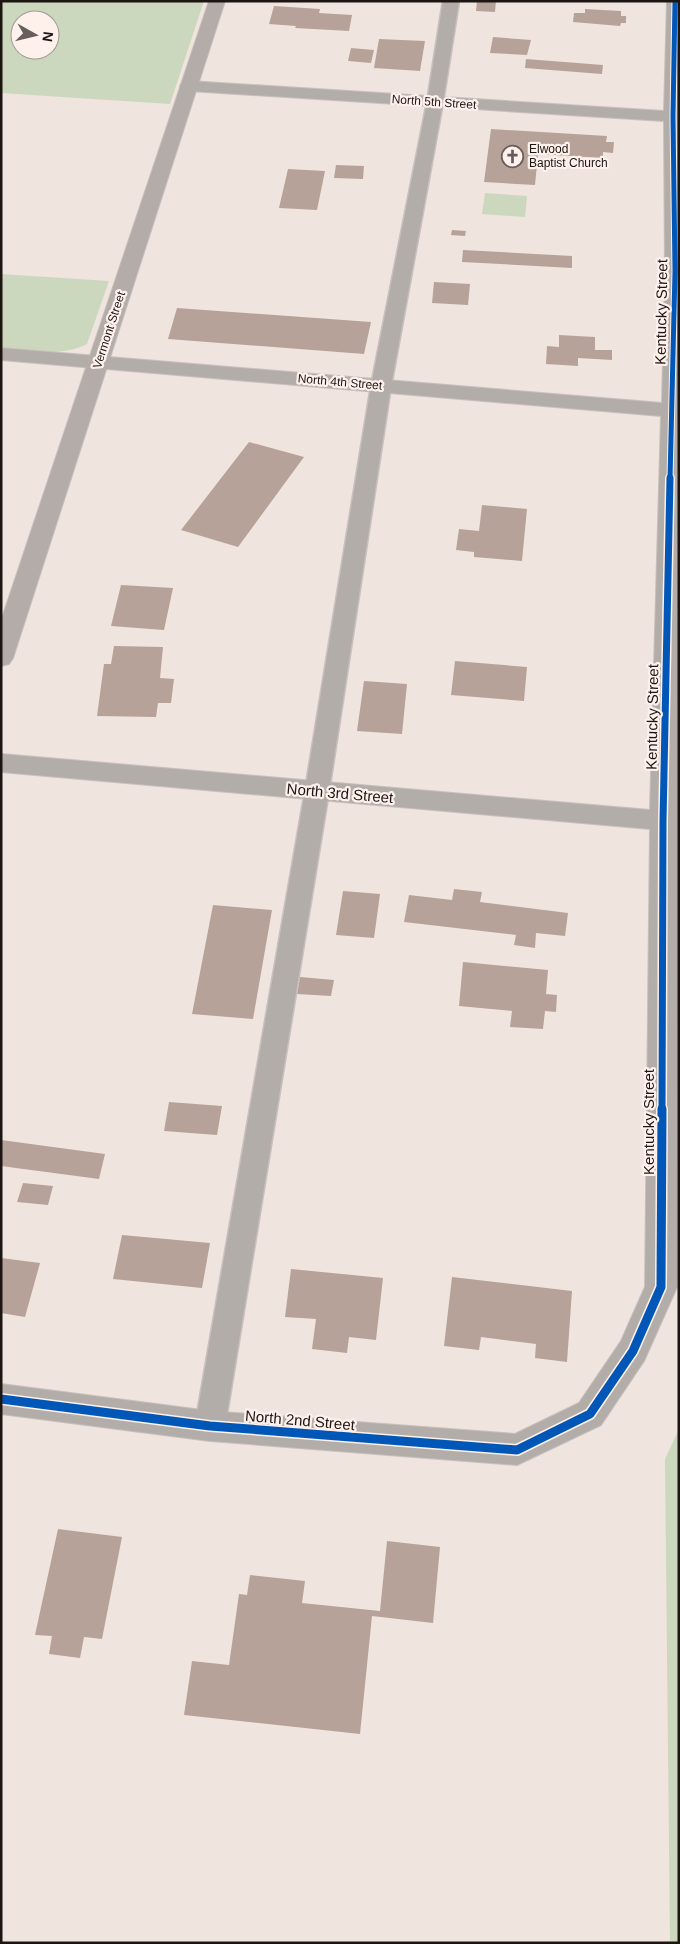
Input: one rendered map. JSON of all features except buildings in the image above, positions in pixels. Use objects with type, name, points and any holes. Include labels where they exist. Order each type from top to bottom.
[{"type":"street","name":"Vermont Street","points":[[1,658],[217,1]]},
{"type":"street","name":"Kentucky Street","points":[[590,1414],[633,1351],[660,1288],[671,821],[676,410],[675,1]]},
{"type":"street","name":"North 5th Street","points":[[189,86],[676,117]]},
{"type":"street","name":"North 4th Street","points":[[1,354],[676,410]]},
{"type":"street","name":"North 3rd Street","points":[[1,763],[671,821]]},
{"type":"street","name":"North 2nd Street","points":[[1,1400],[210,1426],[517,1450],[590,1414]]},
{"type":"lane","points":[[210,1426],[317,791],[381,386],[435,102],[452,1]]},
{"type":"green space","points":[[1,1],[204,1],[170,104],[1,93]]},
{"type":"green space","points":[[485,193],[527,196],[525,217],[482,214]]},
{"type":"green space","points":[[1,274],[109,281],[87,344],[67,351],[56,352],[1,350]]},
{"type":"green space","points":[[679,1429],[679,1943],[670,1943],[665,1459]]},
{"type":"cycle path","points":[[1,1399],[210,1426],[517,1450],[590,1414],[633,1351],[661,1287],[663,821],[675,271],[673,116],[675,1]]},
{"type":"place","name":"Elwood Baptist Church","points":[[513,156]]}]
